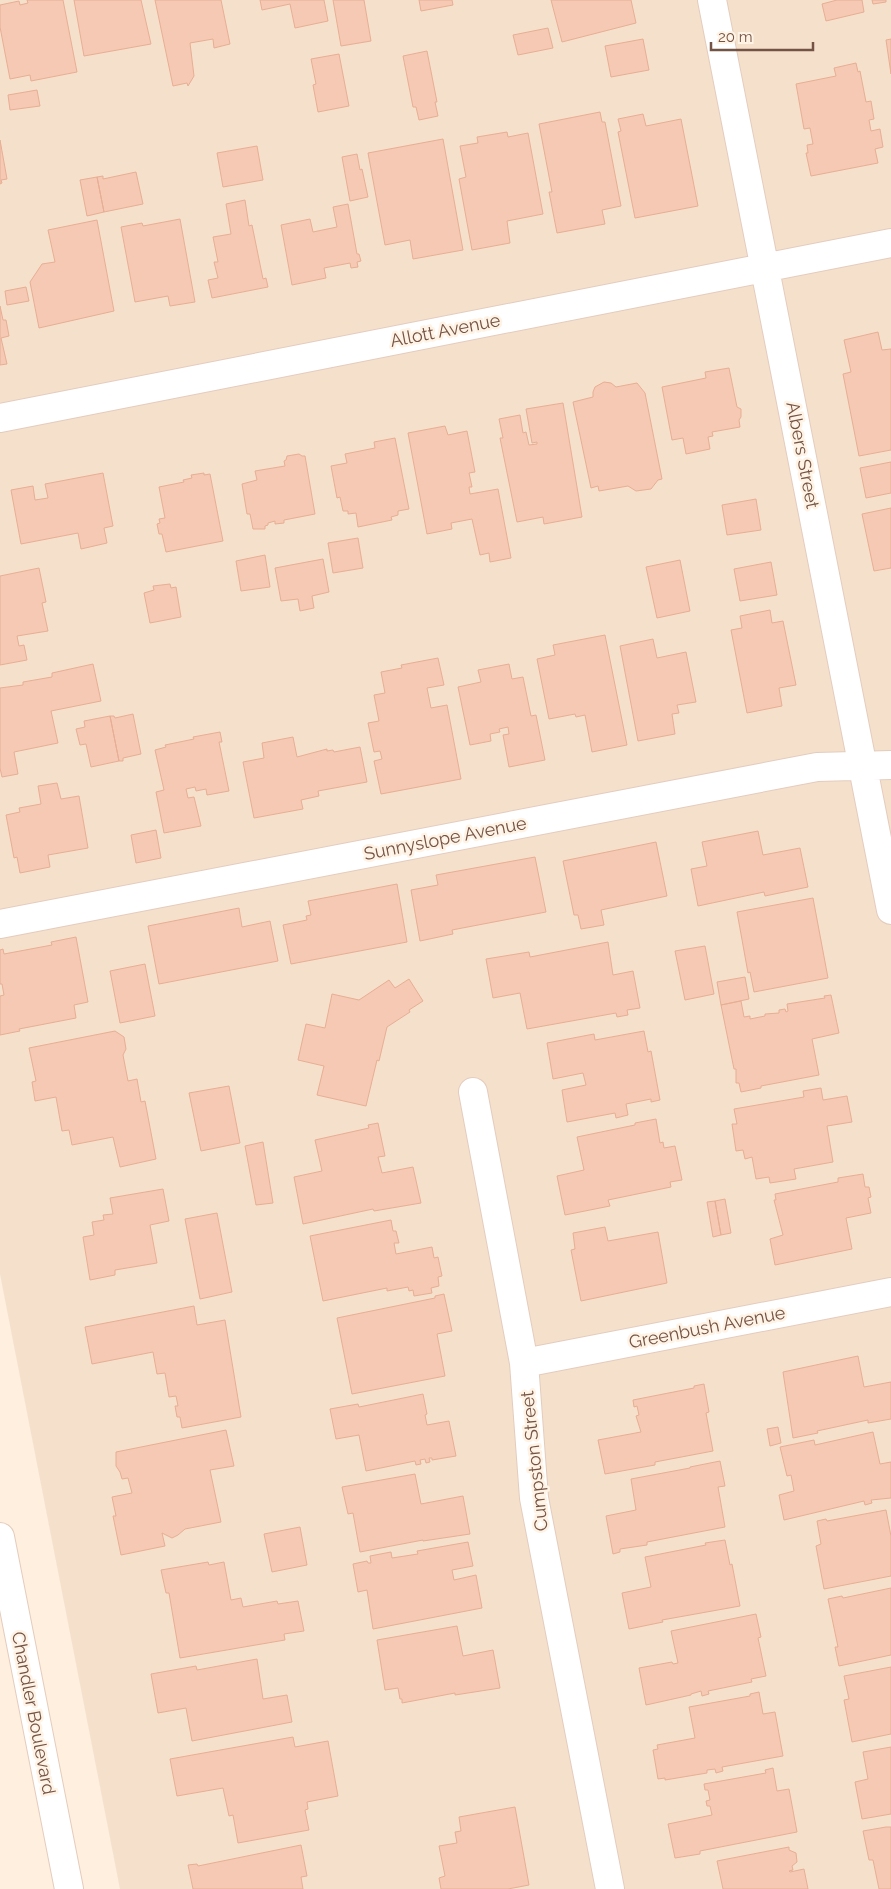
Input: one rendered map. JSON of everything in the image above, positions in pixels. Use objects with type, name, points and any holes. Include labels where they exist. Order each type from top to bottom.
[{"type":"street","name":"Albers Street","points":[[712,0],[891,910]]},
{"type":"street","name":"Allott Avenue","points":[[0,418],[891,243]]},
{"type":"street","name":"Sunnyslope Avenue","points":[[0,924],[817,767],[891,765]]},
{"type":"street","name":"Cumpston Street","points":[[473,1092],[524,1363],[534,1498],[610,1889]]},
{"type":"street","name":"Greenbush Avenue","points":[[524,1363],[891,1292]]},
{"type":"street","name":"Chandler Boulevard","points":[[0,1537],[10,1639],[69,1889]]},
{"type":"shaded area","points":[[0,0],[891,0],[891,1889],[120,1889],[0,1274]]},
{"type":"building","points":[[27,0],[63,0],[77,72],[31,81],[30,75],[10,79],[0,27],[0,5],[19,1],[20,5],[28,3]]},
{"type":"building","points":[[74,0],[141,0],[151,44],[84,56]]},
{"type":"building","points":[[155,0],[221,0],[230,44],[214,48],[213,39],[190,43],[194,76],[188,86],[187,83],[173,86]]},
{"type":"building","points":[[260,0],[324,0],[328,21],[295,28],[290,4],[262,10]]},
{"type":"building","points":[[333,0],[364,0],[371,41],[341,46]]},
{"type":"building","points":[[419,0],[452,0],[453,5],[421,11]]},
{"type":"building","points":[[551,0],[631,0],[636,23],[562,42]]},
{"type":"building","points":[[837,0],[862,0],[864,12],[826,21],[822,4]]},
{"type":"building","points":[[872,0],[886,0],[886,2],[873,4]]},
{"type":"building","points":[[548,28],[553,48],[518,55],[513,35]]},
{"type":"building","points":[[643,39],[649,70],[611,77],[605,46]]},
{"type":"building","points":[[891,39],[891,74],[886,40]]},
{"type":"building","points":[[427,51],[438,116],[419,120],[416,107],[413,107],[403,56]]},
{"type":"building","points":[[339,54],[349,106],[318,112],[313,85],[316,84],[311,59]]},
{"type":"building","points":[[856,63],[858,72],[860,71],[866,102],[871,101],[874,119],[869,120],[871,131],[880,129],[883,147],[875,149],[878,163],[811,176],[806,153],[808,153],[807,145],[813,144],[810,128],[804,129],[796,84],[836,76],[834,68]]},
{"type":"building","points":[[37,90],[40,106],[10,110],[8,95]]},
{"type":"building","points":[[600,112],[602,122],[605,122],[621,206],[602,210],[605,224],[557,233],[549,192],[552,192],[539,124]]},
{"type":"building","points":[[643,114],[646,126],[681,119],[698,206],[635,218],[618,132],[621,131],[618,119]]},
{"type":"building","points":[[507,132],[508,137],[528,133],[543,214],[507,221],[510,243],[472,250],[459,179],[466,177],[460,146],[478,143],[477,137]]},
{"type":"building","points":[[443,139],[463,250],[413,259],[410,240],[385,245],[368,153]]},
{"type":"building","points":[[0,140],[7,179],[1,180],[2,183],[0,184]]},
{"type":"building","points":[[257,146],[263,180],[223,187],[217,153]]},
{"type":"building","points":[[357,154],[368,197],[350,201],[342,157]]},
{"type":"building","points":[[136,172],[143,204],[104,212],[97,177],[103,176],[103,179]]},
{"type":"building","points":[[97,177],[104,212],[87,216],[80,180]]},
{"type":"building","points":[[245,200],[249,226],[252,225],[263,279],[266,278],[268,287],[212,298],[208,280],[218,278],[214,262],[218,262],[213,237],[231,234],[226,204]]},
{"type":"building","points":[[348,204],[357,254],[359,254],[361,261],[357,262],[358,267],[351,268],[350,263],[324,268],[326,278],[292,285],[281,225],[310,219],[313,232],[337,227],[333,207]]},
{"type":"building","points":[[180,219],[195,302],[170,306],[168,296],[135,302],[121,227],[142,223],[143,226]]},
{"type":"building","points":[[97,220],[114,311],[39,328],[30,282],[42,264],[55,262],[48,230]]},
{"type":"building","points":[[26,287],[29,301],[7,305],[5,291]]},
{"type":"building","points":[[0,306],[3,320],[6,320],[9,336],[1,338],[7,364],[0,365]]},
{"type":"building","points":[[878,332],[882,350],[891,349],[891,450],[859,456],[843,374],[851,372],[844,340]]},
{"type":"building","points":[[729,368],[737,407],[741,409],[740,427],[712,432],[713,436],[708,437],[710,449],[686,454],[683,438],[672,440],[662,387],[706,378],[705,372]]},
{"type":"building","points":[[604,382],[611,383],[616,387],[637,383],[645,393],[662,479],[658,480],[651,489],[636,491],[628,486],[599,491],[598,486],[591,488],[573,402],[593,397],[595,387]]},
{"type":"building","points":[[563,403],[582,517],[544,524],[543,517],[517,522],[500,438],[503,438],[499,419],[520,415],[523,433],[526,432],[529,445],[537,444],[537,442],[532,443],[526,409]]},
{"type":"building","points":[[445,426],[448,435],[467,431],[475,472],[469,473],[472,487],[469,487],[470,494],[498,489],[511,558],[490,562],[489,553],[480,555],[472,519],[451,523],[452,529],[427,534],[408,433]]},
{"type":"building","points":[[395,438],[409,509],[398,511],[398,515],[391,517],[392,520],[358,527],[356,513],[348,514],[348,511],[343,511],[340,497],[337,498],[331,466],[347,463],[345,454],[375,448],[374,442]]},
{"type":"building","points":[[299,454],[305,456],[315,514],[284,520],[284,523],[275,524],[275,521],[268,523],[265,529],[253,529],[250,514],[247,514],[242,484],[257,480],[255,471],[285,466],[284,461],[287,456]]},
{"type":"building","points":[[891,462],[891,493],[866,498],[860,468]]},
{"type":"building","points":[[103,473],[113,526],[104,528],[107,543],[81,549],[78,533],[21,544],[11,490],[33,486],[35,500],[48,498],[45,484]]},
{"type":"building","points":[[204,473],[204,475],[210,474],[223,541],[166,552],[162,534],[159,534],[157,524],[160,523],[159,519],[165,518],[159,487],[184,482],[183,480],[192,478],[191,475]]},
{"type":"building","points":[[756,499],[761,530],[727,535],[722,505]]},
{"type":"building","points":[[891,508],[891,568],[874,571],[862,514]]},
{"type":"building","points":[[358,538],[363,568],[333,573],[328,543]]},
{"type":"building","points":[[265,555],[270,587],[241,591],[236,561]]},
{"type":"building","points":[[323,559],[329,592],[312,596],[314,608],[300,611],[298,599],[281,601],[275,568]]},
{"type":"building","points":[[680,560],[690,611],[657,618],[646,567]]},
{"type":"building","points":[[771,562],[777,595],[740,601],[734,569]]},
{"type":"building","points":[[39,568],[46,602],[42,603],[48,631],[17,636],[19,646],[24,645],[27,660],[0,665],[0,576]]},
{"type":"building","points":[[170,584],[171,588],[176,587],[181,617],[150,623],[144,593],[154,590],[153,586]]},
{"type":"building","points":[[770,610],[772,623],[783,621],[796,685],[779,688],[782,706],[747,713],[731,630],[742,628],[740,616]]},
{"type":"building","points":[[605,635],[627,745],[592,752],[585,715],[576,717],[575,714],[549,719],[537,659],[555,655],[553,645]]},
{"type":"building","points":[[653,639],[657,658],[686,652],[696,702],[677,705],[679,713],[672,714],[675,734],[638,741],[620,646]]},
{"type":"building","points":[[438,658],[444,685],[427,688],[431,708],[447,705],[461,779],[381,794],[374,761],[382,759],[380,751],[374,752],[368,723],[379,721],[374,695],[385,693],[381,672],[402,668],[401,665]]},
{"type":"building","points":[[93,664],[101,701],[51,711],[58,743],[14,752],[18,774],[2,777],[0,768],[0,688],[23,685],[23,682],[52,677],[52,673]]},
{"type":"building","points":[[509,664],[512,679],[523,677],[531,716],[536,715],[545,760],[509,767],[503,735],[509,734],[508,727],[499,729],[500,732],[490,734],[491,741],[470,745],[458,687],[481,682],[478,670]]},
{"type":"building","points":[[133,714],[141,754],[123,758],[123,761],[119,761],[110,716],[115,718]]},
{"type":"building","points":[[110,716],[119,761],[91,767],[86,744],[80,745],[76,729],[85,727],[84,721]]},
{"type":"building","points":[[220,732],[222,742],[219,742],[229,791],[207,795],[206,789],[196,791],[195,787],[186,789],[188,798],[194,797],[201,826],[164,833],[156,792],[164,790],[155,750],[166,747],[165,745],[194,739],[193,737]]},
{"type":"building","points":[[293,737],[297,757],[327,749],[327,751],[333,750],[334,752],[360,747],[367,782],[318,791],[319,796],[301,800],[303,809],[254,818],[243,762],[264,758],[262,743]]},
{"type":"building","points":[[57,783],[61,799],[79,796],[88,848],[48,855],[50,867],[20,873],[17,857],[14,858],[6,815],[20,812],[19,808],[41,804],[38,786]]},
{"type":"building","points":[[156,830],[161,858],[136,863],[131,835]]},
{"type":"building","points":[[758,831],[763,855],[800,848],[808,887],[765,896],[764,892],[698,906],[691,869],[707,866],[702,842]]},
{"type":"building","points":[[656,842],[667,896],[601,910],[604,925],[581,929],[578,915],[574,915],[563,861]]},
{"type":"building","points":[[535,857],[546,912],[452,930],[453,934],[420,941],[411,890],[438,885],[436,875]]},
{"type":"building","points":[[397,884],[407,942],[291,964],[283,925],[307,920],[306,916],[311,915],[308,901]]},
{"type":"building","points":[[813,898],[828,978],[754,992],[750,972],[748,973],[737,912]]},
{"type":"building","points":[[239,908],[242,927],[270,921],[278,961],[159,984],[148,926]]},
{"type":"building","points":[[76,937],[88,1002],[74,1005],[76,1018],[19,1029],[20,1031],[0,1035],[0,996],[4,995],[2,984],[0,984],[0,950],[3,949],[4,954],[52,945],[51,942]]},
{"type":"building","points":[[608,942],[613,975],[633,971],[640,1008],[627,1010],[628,1015],[617,1017],[616,1013],[527,1029],[520,993],[493,998],[486,959],[529,952],[530,957]]},
{"type":"building","points":[[705,946],[714,994],[685,1000],[675,951]]},
{"type":"building","points":[[145,964],[155,1016],[120,1023],[110,971]]},
{"type":"building","points":[[745,977],[749,999],[721,1005],[717,982]]},
{"type":"building","points":[[409,979],[423,1001],[387,1027],[366,1106],[317,1095],[324,1066],[298,1060],[306,1024],[325,1028],[332,994],[359,1000],[389,980],[395,988]]},
{"type":"building","points":[[831,995],[839,1033],[812,1039],[819,1075],[761,1086],[761,1088],[741,1092],[739,1083],[736,1083],[736,1069],[734,1069],[721,1005],[741,1001],[744,1017],[750,1016],[750,1019],[765,1016],[765,1014],[779,1013],[779,1010],[785,1009],[786,1012],[788,1011],[787,1004],[825,998],[824,996]]},
{"type":"building","points":[[115,1031],[124,1037],[126,1049],[123,1055],[128,1081],[137,1079],[141,1102],[145,1101],[156,1159],[120,1167],[113,1137],[72,1145],[69,1130],[62,1131],[56,1097],[35,1101],[32,1082],[36,1081],[29,1048]]},
{"type":"building","points":[[644,1031],[648,1052],[651,1051],[660,1100],[651,1102],[651,1099],[626,1104],[628,1115],[616,1118],[615,1113],[567,1122],[562,1090],[586,1085],[583,1073],[553,1079],[547,1043],[594,1034],[595,1040]]},
{"type":"building","points":[[229,1086],[240,1143],[201,1151],[189,1093]]},
{"type":"building","points":[[821,1088],[823,1100],[847,1096],[852,1122],[827,1126],[833,1162],[794,1169],[796,1179],[770,1183],[769,1177],[756,1179],[752,1157],[745,1159],[743,1150],[736,1151],[732,1124],[737,1124],[734,1109],[804,1097],[803,1091]]},
{"type":"building","points":[[656,1119],[660,1143],[663,1142],[664,1148],[675,1146],[682,1180],[670,1182],[671,1187],[608,1200],[610,1206],[565,1215],[557,1176],[584,1170],[577,1137]]},
{"type":"building","points":[[378,1123],[385,1156],[378,1157],[382,1173],[413,1167],[421,1203],[374,1211],[373,1209],[303,1224],[294,1177],[322,1171],[315,1140],[369,1128],[368,1125]]},
{"type":"building","points":[[263,1142],[273,1203],[256,1205],[245,1146]]},
{"type":"building","points":[[863,1174],[865,1187],[869,1187],[871,1197],[868,1198],[871,1213],[846,1218],[852,1249],[775,1265],[770,1239],[783,1235],[774,1200],[776,1200],[775,1194],[838,1182],[838,1178]]},
{"type":"building","points":[[163,1189],[169,1221],[150,1225],[157,1263],[115,1270],[115,1275],[90,1280],[83,1237],[94,1235],[92,1222],[104,1220],[103,1215],[113,1214],[110,1198]]},
{"type":"building","points":[[725,1199],[731,1233],[721,1235],[715,1201]]},
{"type":"building","points":[[715,1201],[721,1235],[713,1237],[707,1202]]},
{"type":"building","points":[[217,1213],[232,1292],[200,1299],[185,1219]]},
{"type":"building","points":[[391,1220],[393,1231],[396,1231],[399,1243],[394,1243],[396,1254],[432,1247],[434,1258],[438,1257],[442,1276],[438,1277],[439,1286],[431,1288],[432,1293],[414,1296],[413,1290],[409,1291],[408,1287],[387,1291],[387,1288],[323,1301],[310,1236]]},
{"type":"building","points":[[605,1227],[608,1241],[658,1232],[667,1283],[581,1301],[571,1250],[575,1249],[573,1233]]},
{"type":"building","points":[[444,1294],[452,1331],[437,1334],[445,1376],[352,1394],[337,1318],[435,1298],[435,1296]]},
{"type":"building","points":[[194,1306],[197,1325],[225,1320],[241,1417],[182,1428],[180,1417],[177,1417],[175,1406],[178,1406],[176,1396],[169,1397],[165,1373],[157,1374],[153,1352],[92,1364],[85,1327]]},
{"type":"building","points":[[858,1356],[864,1387],[891,1382],[891,1419],[868,1423],[868,1420],[793,1438],[783,1372]]},
{"type":"building","points":[[704,1384],[709,1412],[706,1413],[713,1451],[655,1462],[655,1465],[605,1474],[598,1440],[641,1432],[636,1416],[639,1415],[637,1406],[634,1407],[633,1400],[694,1388],[694,1386]]},
{"type":"building","points":[[423,1394],[427,1425],[449,1421],[456,1456],[432,1460],[432,1458],[429,1458],[430,1462],[426,1463],[425,1459],[420,1460],[421,1464],[416,1465],[415,1461],[366,1471],[359,1435],[336,1439],[330,1409],[358,1404],[359,1407]]},
{"type":"building","points":[[778,1427],[781,1443],[770,1446],[767,1429]]},
{"type":"building","points":[[226,1430],[234,1466],[210,1470],[221,1522],[185,1529],[172,1538],[162,1533],[165,1546],[121,1555],[113,1516],[116,1516],[112,1497],[132,1493],[128,1478],[122,1479],[116,1466],[116,1452]]},
{"type":"building","points":[[873,1432],[880,1464],[891,1462],[891,1498],[871,1500],[872,1503],[865,1505],[864,1501],[784,1520],[779,1495],[794,1491],[791,1475],[787,1476],[780,1447],[814,1440],[815,1445]]},
{"type":"building","points":[[720,1461],[725,1486],[718,1487],[725,1527],[647,1542],[647,1545],[620,1549],[620,1552],[613,1554],[606,1516],[636,1510],[631,1479]]},
{"type":"building","points":[[415,1474],[421,1504],[463,1496],[470,1534],[423,1540],[360,1552],[353,1513],[348,1514],[342,1487]]},
{"type":"building","points":[[886,1510],[891,1536],[891,1576],[824,1589],[816,1546],[821,1544],[817,1521],[826,1519],[827,1521]]},
{"type":"building","points":[[300,1527],[307,1565],[272,1572],[264,1534]]},
{"type":"building","points":[[725,1540],[730,1565],[732,1564],[740,1606],[662,1620],[663,1622],[629,1629],[622,1593],[651,1587],[645,1557]]},
{"type":"building","points":[[468,1542],[473,1566],[452,1570],[454,1580],[476,1575],[482,1608],[373,1629],[367,1590],[358,1592],[353,1564],[367,1561],[371,1563],[370,1556],[391,1552],[392,1558],[418,1554],[417,1551]]},
{"type":"building","points":[[208,1562],[209,1565],[224,1562],[231,1600],[241,1598],[243,1607],[277,1601],[278,1604],[298,1601],[304,1631],[284,1634],[285,1640],[180,1658],[169,1593],[166,1593],[161,1570]]},
{"type":"building","points":[[891,1588],[891,1655],[839,1666],[835,1647],[838,1647],[828,1599],[842,1596],[843,1598]]},
{"type":"building","points":[[756,1614],[761,1637],[758,1638],[766,1676],[751,1679],[752,1682],[708,1691],[709,1694],[702,1696],[701,1691],[646,1705],[639,1668],[672,1662],[673,1664],[678,1663],[671,1631]]},
{"type":"building","points":[[457,1626],[463,1656],[493,1650],[500,1688],[455,1695],[455,1693],[402,1703],[398,1688],[385,1690],[377,1640]]},
{"type":"building","points":[[257,1659],[263,1699],[287,1695],[292,1722],[192,1741],[186,1708],[158,1713],[151,1674],[196,1666],[197,1670]]},
{"type":"building","points":[[891,1667],[891,1734],[852,1742],[844,1700],[849,1699],[844,1676]]},
{"type":"building","points":[[759,1692],[763,1714],[775,1712],[783,1756],[722,1767],[723,1771],[716,1773],[715,1769],[707,1770],[707,1773],[665,1780],[665,1778],[658,1779],[653,1750],[658,1749],[657,1745],[695,1738],[689,1707],[750,1696],[750,1694]]},
{"type":"building","points":[[293,1737],[295,1747],[328,1741],[338,1796],[307,1802],[308,1809],[305,1810],[309,1830],[238,1843],[233,1815],[229,1816],[223,1788],[177,1796],[170,1759]]},
{"type":"building","points":[[891,1747],[891,1814],[862,1819],[855,1782],[868,1779],[863,1752]]},
{"type":"building","points":[[773,1768],[777,1791],[789,1789],[797,1832],[700,1851],[700,1854],[675,1858],[668,1824],[712,1815],[710,1806],[707,1806],[706,1801],[710,1800],[708,1790],[705,1790],[704,1784],[766,1773],[765,1770]]},
{"type":"building","points":[[515,1807],[529,1885],[508,1889],[441,1889],[439,1878],[445,1876],[439,1846],[457,1843],[455,1832],[461,1831],[459,1817]]},
{"type":"building","points":[[891,1827],[891,1889],[879,1889],[873,1860],[869,1860],[863,1831]]},
{"type":"building","points":[[301,1845],[307,1876],[301,1877],[303,1889],[193,1889],[188,1865],[197,1864],[198,1866]]},
{"type":"building","points":[[789,1847],[789,1850],[796,1853],[797,1862],[792,1866],[793,1870],[789,1871],[804,1869],[808,1889],[723,1889],[717,1861]]}]
